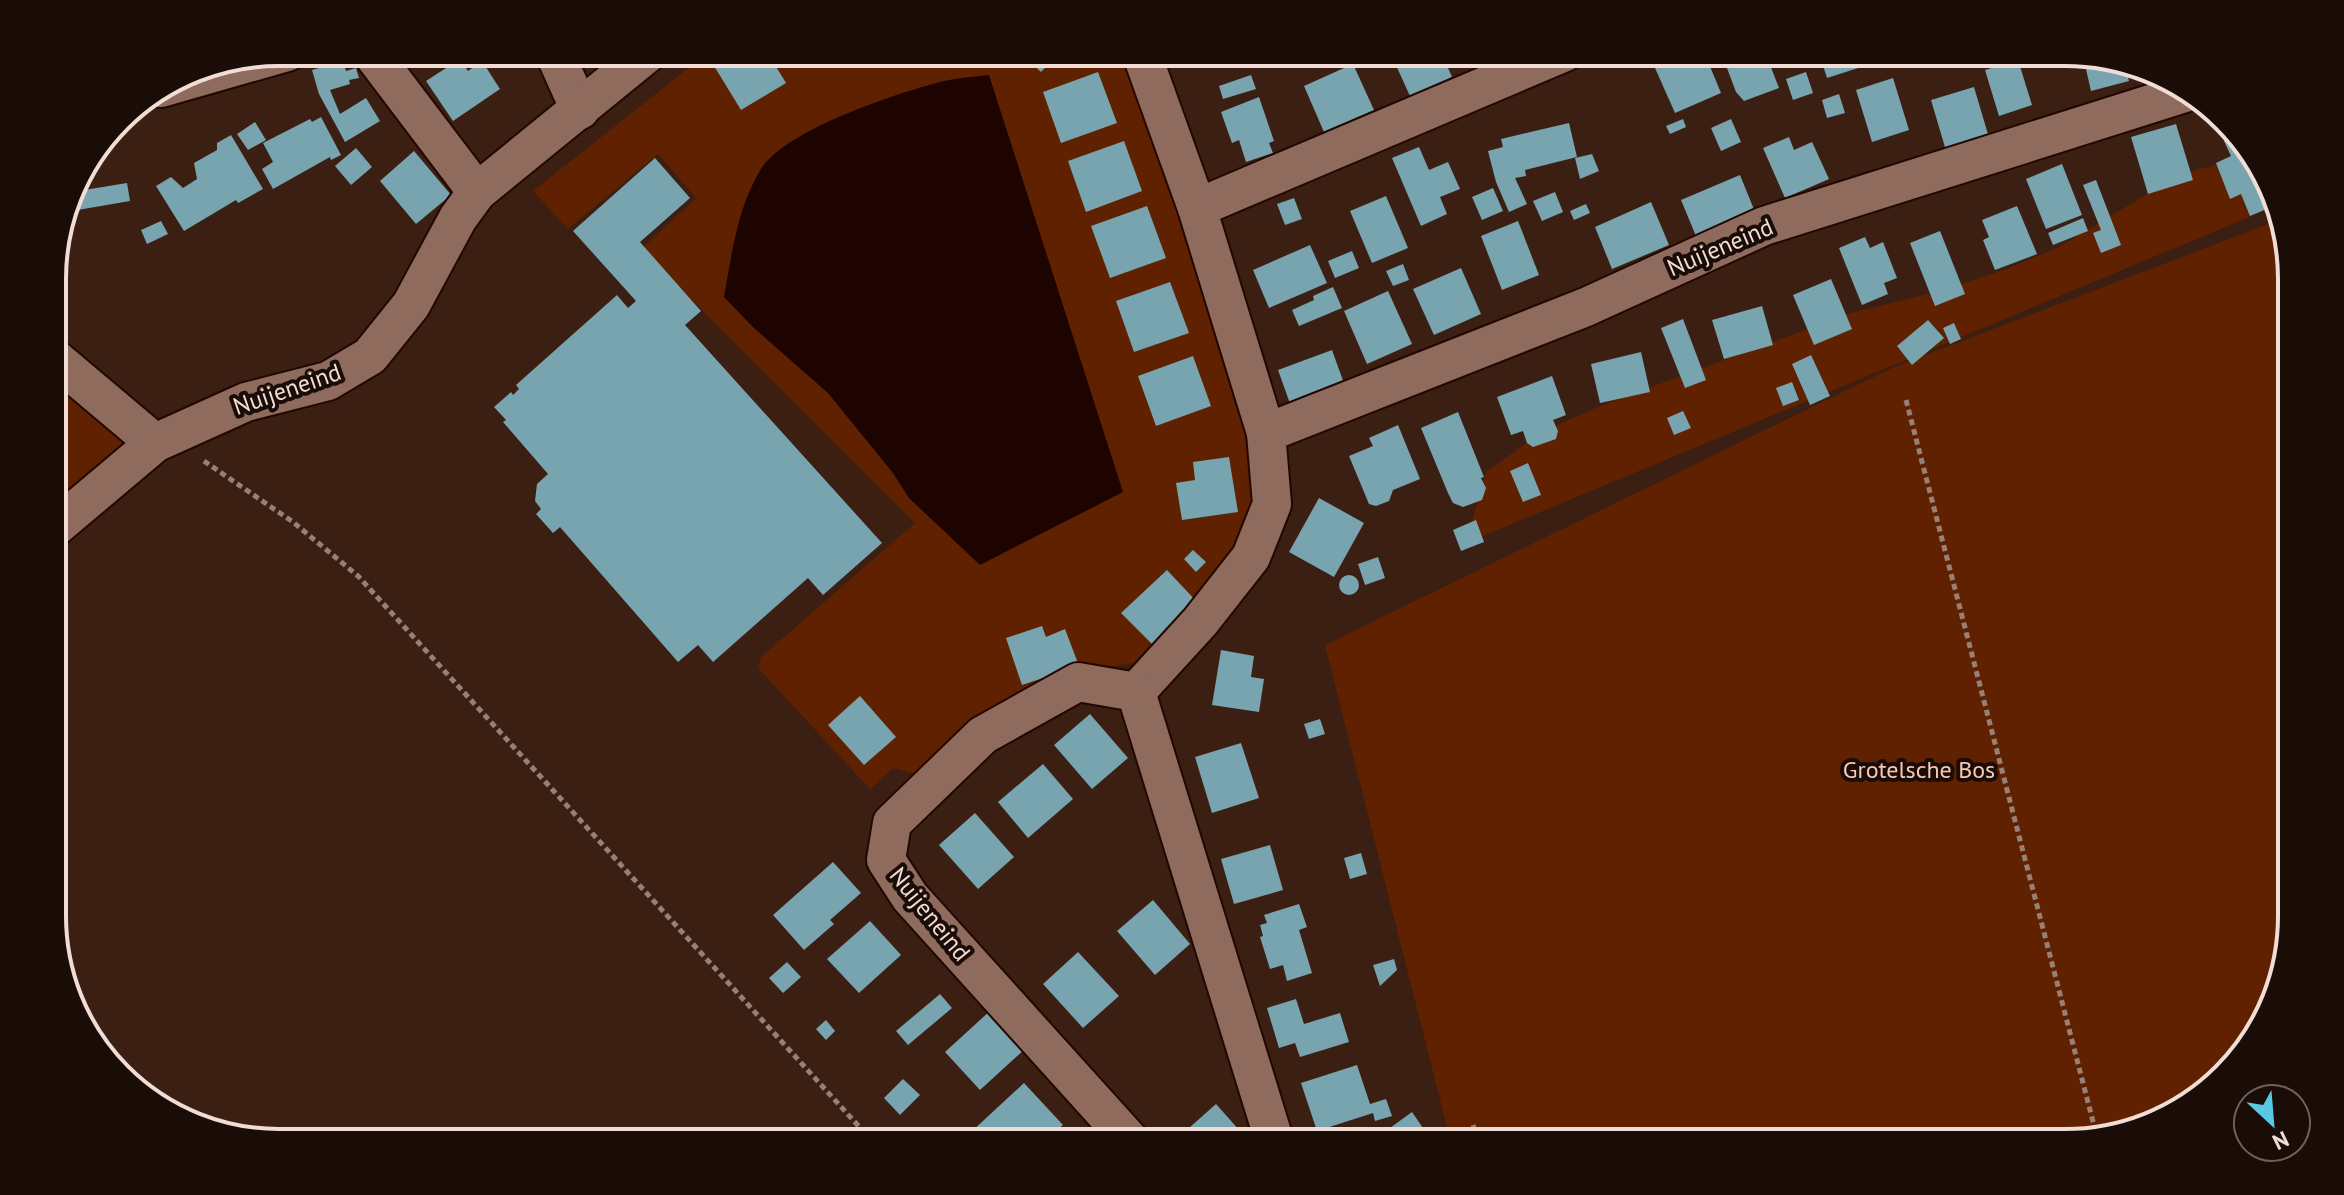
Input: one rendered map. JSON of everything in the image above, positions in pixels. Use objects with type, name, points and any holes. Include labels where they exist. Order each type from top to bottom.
[{"type":"street","points":[[382,66],[477,192]]},
{"type":"street","points":[[560,66],[580,110]]},
{"type":"street","name":"Nuijeneind","points":[[66,518],[155,443],[246,402],[328,381],[370,356],[411,305],[458,218],[477,192],[632,66]]},
{"type":"street","points":[[1146,66],[1197,208],[1266,433],[1272,504],[1251,557],[1200,622],[1136,692],[1271,1129]]},
{"type":"street","points":[[1197,208],[1532,66]]},
{"type":"street","name":"Nuijeneind","points":[[1266,433],[1586,307],[1764,226],[2174,96]]},
{"type":"street","points":[[66,368],[155,443]]},
{"type":"street","name":"Nuijeneind","points":[[1119,1129],[910,897],[886,860],[892,823],[983,735],[1078,682],[1136,692]]},
{"type":"path","points":[[1906,400],[2094,1127]]},
{"type":"path","points":[[155,443],[187,451],[219,470],[293,522],[358,576],[861,1129]]},
{"type":"path","points":[[1473,1125],[1474,1129]]},
{"type":"green space","points":[[691,66],[1140,66],[1268,449],[1256,533],[1146,661],[1094,669],[919,775],[893,768],[870,789],[758,668],[761,657],[915,523],[641,249],[696,198],[658,154],[568,229],[533,191]],"holes":[[[988,75],[909,498],[893,473],[828,393],[724,297],[736,231],[746,199],[761,169],[794,141],[843,115],[897,95],[940,82]]]},
{"type":"green space","points":[[2236,159],[2252,216],[1466,543],[1486,472],[1542,432],[1600,406],[1851,313],[1940,291],[2009,268],[2057,248],[2179,175]]},
{"type":"green space","name":"Grotelsche Bos","points":[[2271,223],[2278,279],[2278,916],[2276,944],[2267,985],[2242,1035],[2206,1076],[2184,1093],[2134,1118],[2079,1129],[1447,1129],[1325,645],[1894,367]]},
{"type":"green space","points":[[66,368],[145,432],[66,508]]},
{"type":"shaded area","points":[[989,75],[1123,492],[980,565],[909,498],[893,473],[828,393],[724,297],[736,232],[746,199],[761,169],[774,154],[817,127],[870,104],[940,82]]},
{"type":"building","points":[[326,66],[344,66],[346,71],[356,68],[359,78],[330,90],[340,114],[366,98],[380,121],[345,142],[319,94],[312,70]]},
{"type":"building","points":[[449,66],[465,66],[468,71],[475,66],[485,66],[500,89],[453,121],[426,81]]},
{"type":"building","points":[[714,66],[776,66],[786,83],[741,110]]},
{"type":"building","points":[[1354,66],[1374,110],[1324,132],[1304,86]]},
{"type":"building","points":[[1396,66],[1447,66],[1452,77],[1410,96]]},
{"type":"building","points":[[1710,66],[1721,93],[1675,113],[1655,68]]},
{"type":"building","points":[[1726,66],[1770,66],[1779,88],[1744,101],[1736,92]]},
{"type":"building","points":[[1823,66],[1864,66],[1827,78]]},
{"type":"building","points":[[1998,66],[2020,66],[2032,105],[1999,116],[1985,70]]},
{"type":"building","points":[[2086,67],[2127,75],[2129,81],[2091,91]]},
{"type":"building","points":[[1098,72],[1117,123],[1061,143],[1043,92]]},
{"type":"building","points":[[1806,72],[1813,93],[1793,100],[1786,79]]},
{"type":"building","points":[[1251,75],[1256,89],[1223,99],[1219,86]]},
{"type":"building","points":[[1893,78],[1909,130],[1872,142],[1856,90]]},
{"type":"building","points":[[2145,82],[2161,89],[2148,92]]},
{"type":"building","points":[[1974,87],[1990,141],[1947,154],[1931,100]]},
{"type":"building","points":[[1839,94],[1845,113],[1827,118],[1822,100]]},
{"type":"building","points":[[1259,97],[1274,141],[1269,143],[1273,153],[1246,162],[1239,140],[1232,143],[1221,112]]},
{"type":"building","points":[[321,117],[341,155],[331,160],[330,157],[273,189],[262,169],[273,162],[263,143],[310,119],[312,122]]},
{"type":"building","points":[[1683,119],[1686,127],[1670,134],[1666,126]]},
{"type":"building","points":[[1731,119],[1741,142],[1721,151],[1711,128]]},
{"type":"building","points":[[255,122],[266,140],[248,150],[237,134]]},
{"type":"building","points":[[1569,123],[1577,157],[1525,170],[1526,176],[1515,178],[1527,204],[1509,212],[1496,182],[1488,151],[1503,147],[1501,139]]},
{"type":"building","points":[[2176,124],[2193,180],[2148,194],[2131,137]]},
{"type":"building","points":[[231,135],[263,189],[238,203],[236,200],[184,231],[156,186],[171,177],[183,188],[197,179],[194,163],[217,150],[217,143]]},
{"type":"building","points":[[1789,137],[1794,150],[1812,142],[1829,179],[1785,198],[1763,148]]},
{"type":"building","points":[[2226,140],[2242,160],[2267,209],[2250,216],[2241,194],[2230,199],[2216,163],[2231,156],[2224,141]]},
{"type":"building","points":[[1124,141],[1142,191],[1086,212],[1068,161]]},
{"type":"building","points":[[1419,147],[1429,170],[1448,162],[1460,189],[1440,197],[1447,214],[1421,226],[1392,158]]},
{"type":"building","points":[[356,148],[372,167],[351,185],[335,166]]},
{"type":"building","points":[[414,151],[451,195],[416,224],[380,181]]},
{"type":"building","points":[[1592,154],[1599,171],[1580,179],[1575,158]]},
{"type":"building","points":[[655,158],[690,198],[640,242],[701,311],[685,325],[882,543],[823,595],[808,578],[713,662],[698,645],[678,662],[560,527],[553,533],[536,514],[541,509],[535,501],[537,484],[548,474],[503,422],[506,420],[494,407],[511,392],[513,395],[519,389],[516,385],[617,295],[628,308],[636,301],[573,231]]},
{"type":"building","points":[[2062,164],[2082,215],[2046,229],[2026,179]]},
{"type":"building","points":[[1740,175],[1755,212],[1696,236],[1681,200]]},
{"type":"building","points":[[2096,180],[2121,245],[2101,253],[2093,233],[2101,230],[2083,185]]},
{"type":"building","points":[[127,183],[130,201],[78,210],[86,190]]},
{"type":"building","points":[[1493,188],[1503,211],[1482,220],[1472,197]]},
{"type":"building","points":[[1555,192],[1563,212],[1542,221],[1533,201]]},
{"type":"building","points":[[1386,196],[1408,248],[1372,263],[1350,211]]},
{"type":"building","points":[[1294,198],[1302,219],[1285,225],[1277,204]]},
{"type":"building","points":[[1651,202],[1669,245],[1612,269],[1595,227]]},
{"type":"building","points":[[1586,204],[1590,213],[1574,220],[1570,211]]},
{"type":"building","points":[[1147,206],[1166,258],[1110,278],[1091,226]]},
{"type":"building","points":[[2017,206],[2037,254],[1995,270],[1983,240],[1989,237],[1982,220]]},
{"type":"building","points":[[2083,218],[2088,231],[2053,245],[2048,233]]},
{"type":"building","points":[[161,221],[168,234],[147,244],[141,230]]},
{"type":"building","points":[[1518,221],[1539,275],[1502,290],[1481,236]]},
{"type":"building","points":[[1940,231],[1965,294],[1935,306],[1910,243]]},
{"type":"building","points":[[1865,237],[1870,248],[1883,242],[1897,278],[1884,283],[1888,294],[1862,305],[1839,248]]},
{"type":"building","points":[[1310,245],[1327,283],[1269,308],[1253,270]]},
{"type":"building","points":[[1352,251],[1359,268],[1335,278],[1328,261]]},
{"type":"building","points":[[1403,264],[1409,280],[1393,286],[1386,271]]},
{"type":"building","points":[[1461,268],[1481,314],[1434,335],[1413,289]]},
{"type":"building","points":[[1831,279],[1852,329],[1814,345],[1793,295]]},
{"type":"building","points":[[1170,282],[1189,333],[1134,352],[1116,301]]},
{"type":"building","points":[[1333,287],[1342,308],[1299,326],[1292,310]]},
{"type":"building","points":[[1388,291],[1412,344],[1367,364],[1344,311]]},
{"type":"building","points":[[1762,306],[1773,345],[1724,359],[1712,320]]},
{"type":"building","points":[[1683,319],[1706,380],[1685,388],[1661,328]]},
{"type":"building","points":[[1928,320],[1944,338],[1912,365],[1897,346]]},
{"type":"building","points":[[1954,323],[1961,339],[1950,344],[1943,328]]},
{"type":"building","points":[[1332,350],[1346,389],[1292,409],[1278,370]]},
{"type":"building","points":[[1641,352],[1650,392],[1600,403],[1591,364]]},
{"type":"building","points":[[1811,355],[1830,396],[1810,405],[1792,364]]},
{"type":"building","points":[[1193,356],[1211,406],[1156,426],[1138,376]]},
{"type":"building","points":[[1552,376],[1566,415],[1553,420],[1558,431],[1556,439],[1533,447],[1527,443],[1523,431],[1511,435],[1497,397]]},
{"type":"building","points":[[1792,382],[1799,400],[1783,406],[1776,388]]},
{"type":"building","points":[[1683,411],[1691,428],[1674,435],[1667,418]]},
{"type":"building","points":[[1458,412],[1486,488],[1482,500],[1463,507],[1453,503],[1421,428]]},
{"type":"building","points":[[1398,425],[1420,479],[1393,490],[1389,501],[1376,506],[1369,504],[1349,456],[1373,446],[1369,438]]},
{"type":"building","points":[[1229,457],[1238,512],[1182,520],[1176,483],[1195,480],[1193,462]]},
{"type":"building","points":[[1528,463],[1541,495],[1523,502],[1510,471]]},
{"type":"building","points":[[1319,498],[1364,523],[1334,577],[1289,552]]},
{"type":"building","points":[[1476,520],[1484,542],[1461,551],[1453,530]]},
{"type":"building","points":[[1193,550],[1206,562],[1196,572],[1184,559]]},
{"type":"building","points":[[1378,557],[1385,578],[1365,585],[1358,564]]},
{"type":"building","points":[[1167,570],[1198,603],[1154,646],[1121,613]]},
{"type":"building","points":[[1345,575],[1353,575],[1359,585],[1353,595],[1345,595],[1339,589],[1339,581]]},
{"type":"building","points":[[1042,626],[1046,637],[1065,629],[1079,666],[1022,685],[1006,638]]},
{"type":"building","points":[[1221,650],[1254,656],[1251,677],[1264,679],[1259,712],[1212,705]]},
{"type":"building","points":[[860,696],[896,737],[864,765],[828,725]]},
{"type":"building","points":[[1090,714],[1128,758],[1092,789],[1054,745]]},
{"type":"building","points":[[1320,719],[1325,734],[1309,739],[1304,724]]},
{"type":"building","points":[[1241,743],[1259,798],[1212,813],[1195,757]]},
{"type":"building","points":[[1043,764],[1073,799],[1028,838],[998,802]]},
{"type":"building","points":[[975,813],[1014,857],[978,889],[939,845]]},
{"type":"building","points":[[1270,845],[1283,890],[1234,904],[1221,859]]},
{"type":"building","points":[[1361,853],[1367,874],[1350,879],[1344,858]]},
{"type":"building","points":[[833,862],[861,893],[830,920],[834,924],[804,950],[773,915]]},
{"type":"building","points":[[1153,900],[1190,944],[1155,975],[1117,931]]},
{"type":"building","points":[[1299,904],[1307,927],[1299,930],[1312,973],[1287,981],[1283,965],[1270,969],[1260,937],[1263,936],[1260,925],[1267,923],[1264,915]]},
{"type":"building","points":[[870,921],[901,955],[859,993],[827,959]]},
{"type":"building","points":[[1078,952],[1119,996],[1083,1028],[1043,984]]},
{"type":"building","points":[[1394,959],[1397,970],[1380,986],[1373,965]]},
{"type":"building","points":[[787,962],[801,977],[783,993],[769,978]]},
{"type":"building","points":[[940,994],[952,1008],[908,1045],[896,1031]]},
{"type":"building","points":[[1296,999],[1304,1024],[1340,1013],[1349,1042],[1300,1057],[1295,1043],[1279,1048],[1267,1008]]},
{"type":"building","points":[[991,1010],[1026,1048],[980,1090],[945,1052]]},
{"type":"building","points":[[826,1020],[835,1031],[826,1040],[816,1029]]},
{"type":"building","points":[[1357,1065],[1370,1104],[1386,1099],[1392,1116],[1375,1121],[1373,1113],[1316,1129],[1301,1083]]},
{"type":"building","points":[[903,1079],[920,1095],[900,1115],[884,1098]]},
{"type":"building","points":[[1024,1083],[1063,1125],[1059,1129],[974,1129]]},
{"type":"building","points":[[1216,1104],[1238,1129],[1188,1129]]},
{"type":"building","points":[[1412,1112],[1423,1128],[1422,1129],[1389,1129]]}]
